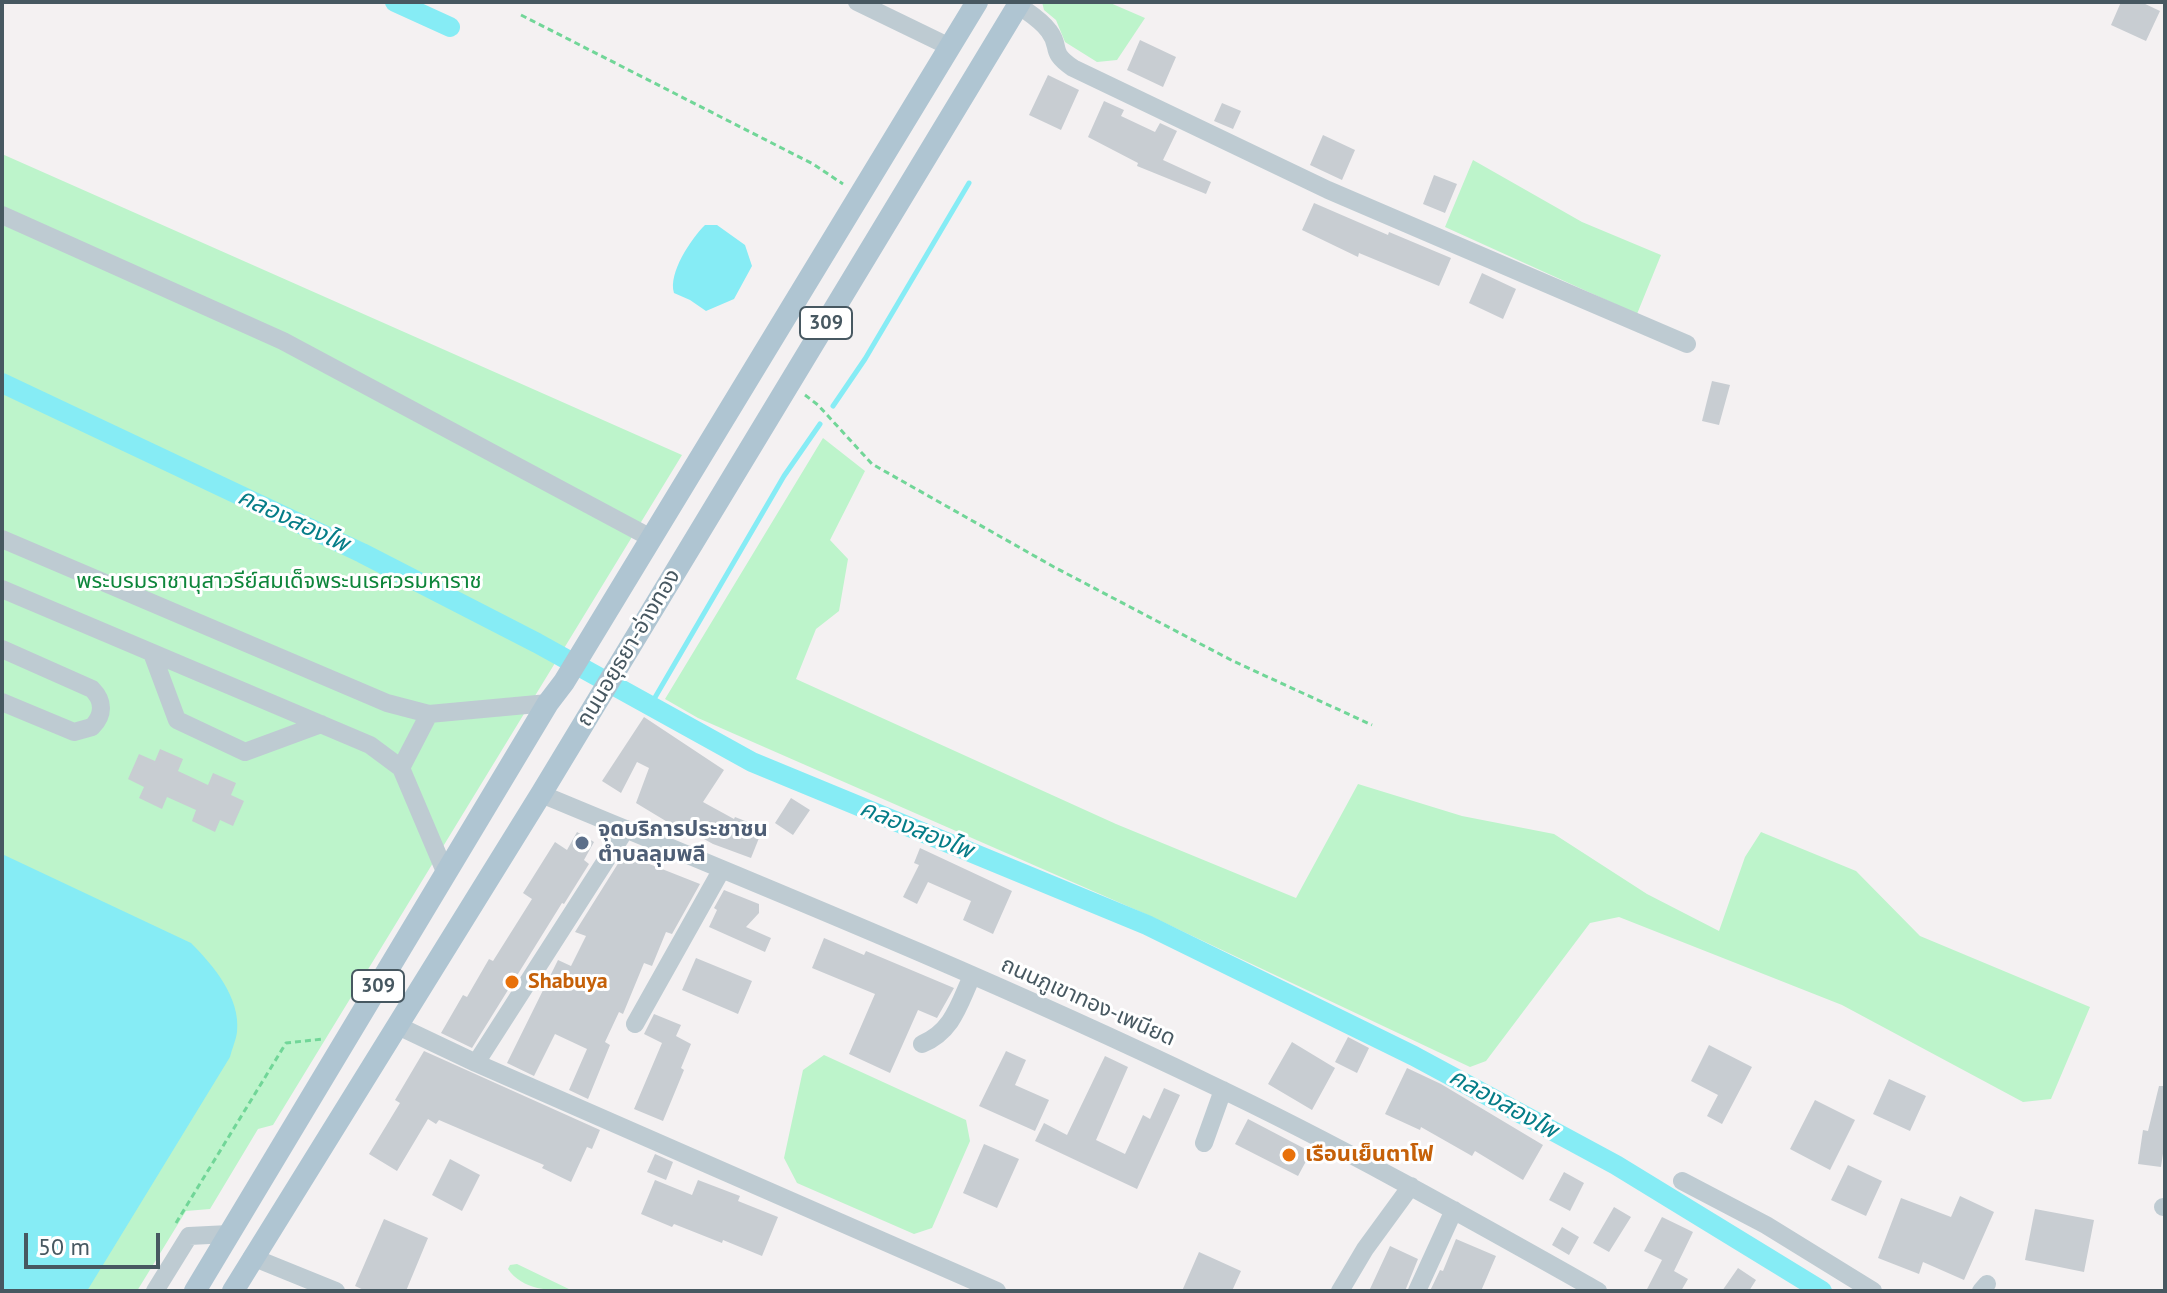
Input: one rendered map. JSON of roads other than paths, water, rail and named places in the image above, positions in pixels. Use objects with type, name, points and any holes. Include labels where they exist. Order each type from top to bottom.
[{"type":"main road","name":"ถนนอยุธยา-อ่างทอง","points":[[195,1291],[548,703],[564,682],[977,2]]},
{"type":"main road","name":"ถนนอยุธยา-อ่างทอง","points":[[233,1291],[541,794],[1019,4]]},
{"type":"main road","points":[[902,125],[934,144]]},
{"type":"street","points":[[857,2],[950,47]]},
{"type":"street","points":[[1019,4],[1042,23],[1052,35],[1056,55],[1073,68],[1328,190],[1687,344]]},
{"type":"street","points":[[2,215],[283,341],[651,538]]},
{"type":"street","points":[[2,540],[387,703],[429,714],[548,703]]},
{"type":"street","points":[[2,589],[370,745],[401,768],[446,874]]},
{"type":"street","points":[[2,649],[92,689],[99,699],[101,711],[92,727],[74,732],[2,702]]},
{"type":"street","points":[[152,653],[177,720],[245,752],[321,724]]},
{"type":"street","points":[[401,768],[429,714]]},
{"type":"street","name":"ถนนภูเขาทอง-เพนียด","points":[[541,794],[972,976],[1223,1090],[1411,1186],[1598,1291]]},
{"type":"street","points":[[476,1063],[626,829]]},
{"type":"street","points":[[635,1024],[722,869]]},
{"type":"street","points":[[922,1044],[939,1037],[951,1021],[972,976]]},
{"type":"street","points":[[396,1025],[997,1291]]},
{"type":"street","points":[[1204,1143],[1223,1090]]},
{"type":"street","points":[[1682,1181],[1766,1225],[1873,1291]]},
{"type":"street","points":[[1340,1291],[1365,1249],[1411,1186]]},
{"type":"street","points":[[1417,1291],[1454,1210]]},
{"type":"street","points":[[155,1291],[189,1236],[229,1234]]},
{"type":"street","points":[[252,1257],[336,1291]]},
{"type":"water","points":[[705,225],[717,225],[745,245],[752,266],[734,299],[706,311],[674,293],[673,285],[677,266]]},
{"type":"water","points":[[2,854],[191,943],[224,983],[235,1007],[236,1035],[230,1057],[87,1291],[2,1291]]},
{"type":"waterway","points":[[395,2],[450,27]]},
{"type":"waterway","points":[[833,406],[865,359],[969,183]]},
{"type":"waterway","name":"คลองสองไพ","points":[[2,383],[362,553],[537,643],[752,762],[1147,925],[1414,1056],[1616,1165],[1822,1291]]},
{"type":"waterway","points":[[650,706],[784,476],[820,424]]},
{"type":"place","name":"จุดบริการประชาชน ตำบลลุมพลี","points":[[582,843]]},
{"type":"place","name":"Shabuya","points":[[512,982]]},
{"type":"place","name":"เรือนเย็นตาโฟ","points":[[1289,1155]]},
{"type":"park label","name":"พระบรมราชานุสาวรีย์สมเด็จพระนเรศวรมหาราช","points":[[279,582]]}]
